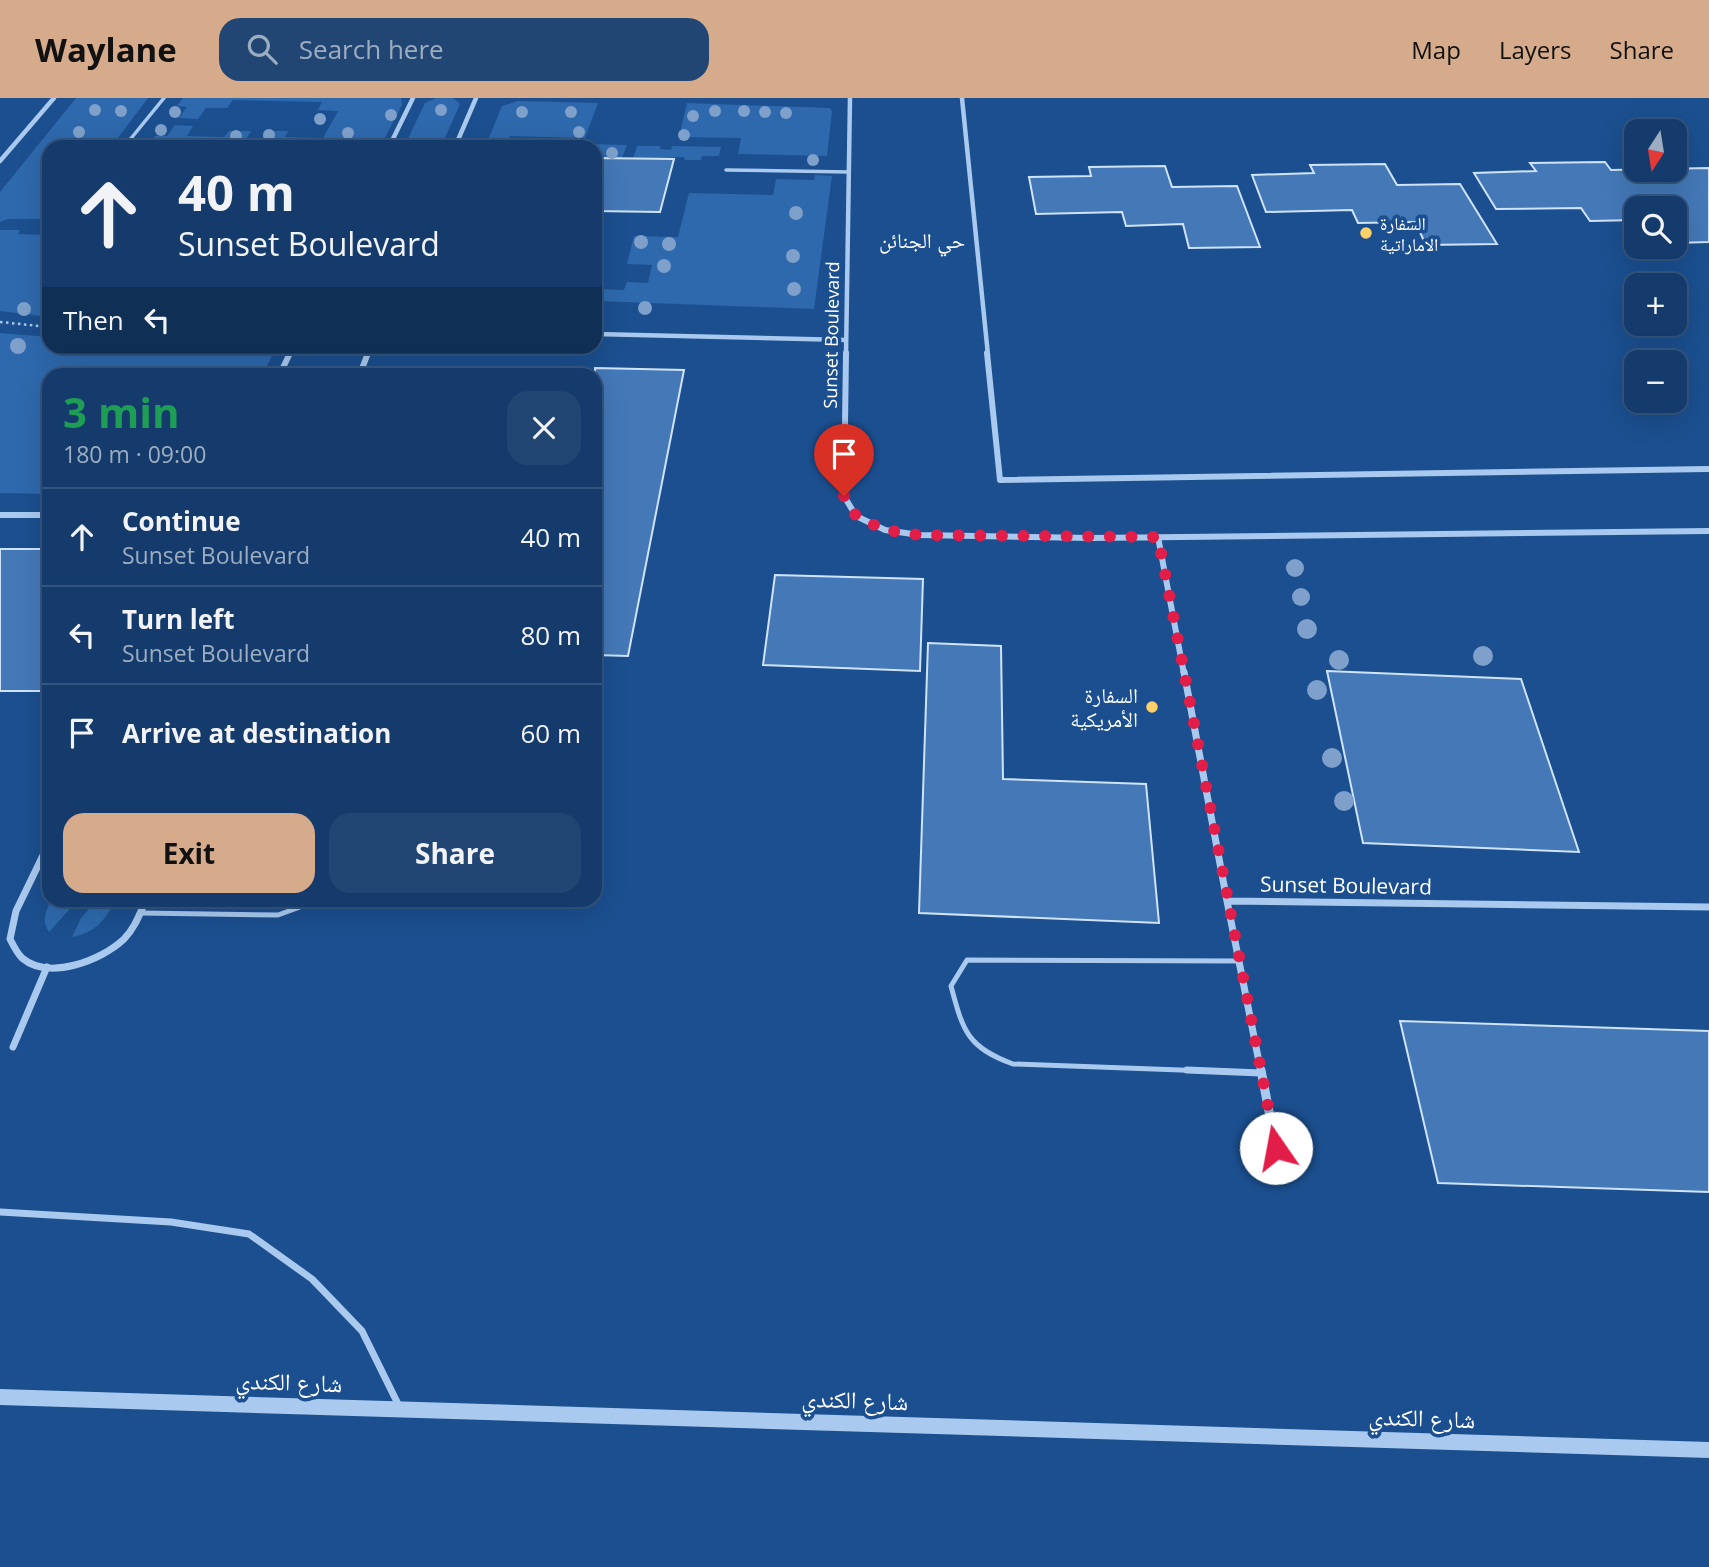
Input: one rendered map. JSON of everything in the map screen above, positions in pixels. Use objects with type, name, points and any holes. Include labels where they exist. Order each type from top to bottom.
[{"type":"street","points":[[0,161],[54,98]]},
{"type":"street","points":[[392,140],[413,98]]},
{"type":"street","points":[[458,140],[476,98]]},
{"type":"street","name":"Sunset Boulevard","points":[[850,98],[844,496],[856,516],[885,530],[919,535],[1158,537],[1709,531]]},
{"type":"street","points":[[962,98],[1000,480],[1709,468]]},
{"type":"street","points":[[602,334],[846,340]]},
{"type":"street","points":[[0,515],[42,516]]},
{"type":"street","points":[[1158,537],[1276,1148]]},
{"type":"street","points":[[42,857],[16,911],[10,939],[22,958],[47,967],[72,965],[97,957],[125,938],[143,907]]},
{"type":"street","name":"Sunset Boulevard","points":[[1227,901],[1709,907]]},
{"type":"street","points":[[13,1047],[47,967]]},
{"type":"street","name":"شارع الكندي","points":[[0,1397],[1709,1450]]},
{"type":"lane","points":[[130,140],[164,98]]},
{"type":"lane","points":[[726,170],[849,172]]},
{"type":"lane","points":[[141,913],[278,915],[300,907]]},
{"type":"lane","points":[[1239,961],[967,960],[951,986],[966,1038],[987,1055],[1013,1064],[1261,1073]]},
{"type":"lane","points":[[0,1212],[171,1222],[249,1234],[312,1279],[362,1331],[401,1409]]},
{"type":"path","points":[[0,322],[42,326]]},
{"type":"shaded area","points":[[76,98],[148,98],[116,140],[42,140]]},
{"type":"shaded area","points":[[183,98],[401,98],[402,105],[384,140],[261,140],[267,131],[288,131],[285,137],[323,138],[338,111],[318,110],[322,102],[233,100],[227,108],[206,108],[198,119],[179,118],[187,107],[177,106]]},
{"type":"shaded area","points":[[436,98],[453,98],[460,104],[444,140],[407,140],[425,103]]},
{"type":"shaded area","points":[[518,101],[598,103],[585,138],[510,136],[508,140],[488,140],[502,106]]},
{"type":"shaded area","points":[[687,103],[830,108],[832,111],[827,156],[738,154],[741,138],[679,137]]},
{"type":"shaded area","points":[[175,125],[193,126],[187,136],[224,137],[229,131],[251,131],[245,140],[152,140],[155,136],[167,136]]},
{"type":"shaded area","points":[[42,140],[42,219],[8,219],[0,222],[0,192]]},
{"type":"shaded area","points":[[602,144],[627,145],[622,158],[602,158]]},
{"type":"shaded area","points":[[637,146],[660,146],[660,149],[671,150],[672,146],[721,147],[719,156],[702,156],[701,160],[685,160],[684,157],[633,159]]},
{"type":"shaded area","points":[[815,175],[832,176],[814,309],[602,301],[602,289],[624,290],[627,282],[648,283],[652,265],[627,264],[634,236],[678,237],[689,193],[773,195],[776,179],[814,180]]},
{"type":"shaded area","points":[[0,230],[20,230],[18,234],[42,235],[42,316],[0,311]]},
{"type":"shaded area","points":[[0,333],[42,336],[42,354],[273,354],[266,368],[42,368],[42,494],[0,493]]},
{"type":"shaded area","points":[[48,907],[72,907],[49,932],[45,920]]},
{"type":"shaded area","points":[[91,907],[112,907],[99,925],[72,937],[81,918]]},
{"type":"building","points":[[602,158],[674,159],[660,212],[602,211]]},
{"type":"building","points":[[1605,162],[1611,170],[1624,170],[1624,182],[1687,182],[1687,168],[1709,168],[1709,242],[1687,243],[1687,196],[1624,196],[1624,220],[1590,221],[1581,208],[1496,209],[1474,173],[1536,171],[1530,163]]},
{"type":"building","points":[[1385,164],[1397,185],[1460,184],[1497,244],[1426,245],[1415,222],[1358,223],[1352,210],[1266,212],[1252,175],[1314,173],[1310,165]]},
{"type":"building","points":[[1165,166],[1172,187],[1237,186],[1260,247],[1189,248],[1183,224],[1126,226],[1122,212],[1036,214],[1029,177],[1091,176],[1089,167]]},
{"type":"building","points":[[602,368],[684,370],[628,656],[602,655]]},
{"type":"building","points":[[0,549],[42,549],[42,691],[0,691]]},
{"type":"building","points":[[775,575],[923,579],[920,671],[763,665]]},
{"type":"building","points":[[928,643],[1001,646],[1003,779],[1146,784],[1159,923],[919,913]]},
{"type":"building","points":[[1327,671],[1521,679],[1579,852],[1363,843]]},
{"type":"building","points":[[1400,1021],[1709,1031],[1709,1192],[1438,1183]]},
{"type":"place","name":"السفارة الاماراتية","points":[[1366,233]]},
{"type":"place","name":"السفارة الأمريكية","points":[[1152,707]]},
{"type":"district","name":"حي الجنائن","points":[[922,240]]},
{"type":"route","points":[[844,496],[856,516],[885,530],[919,535],[1158,537],[1276,1148]]}]
